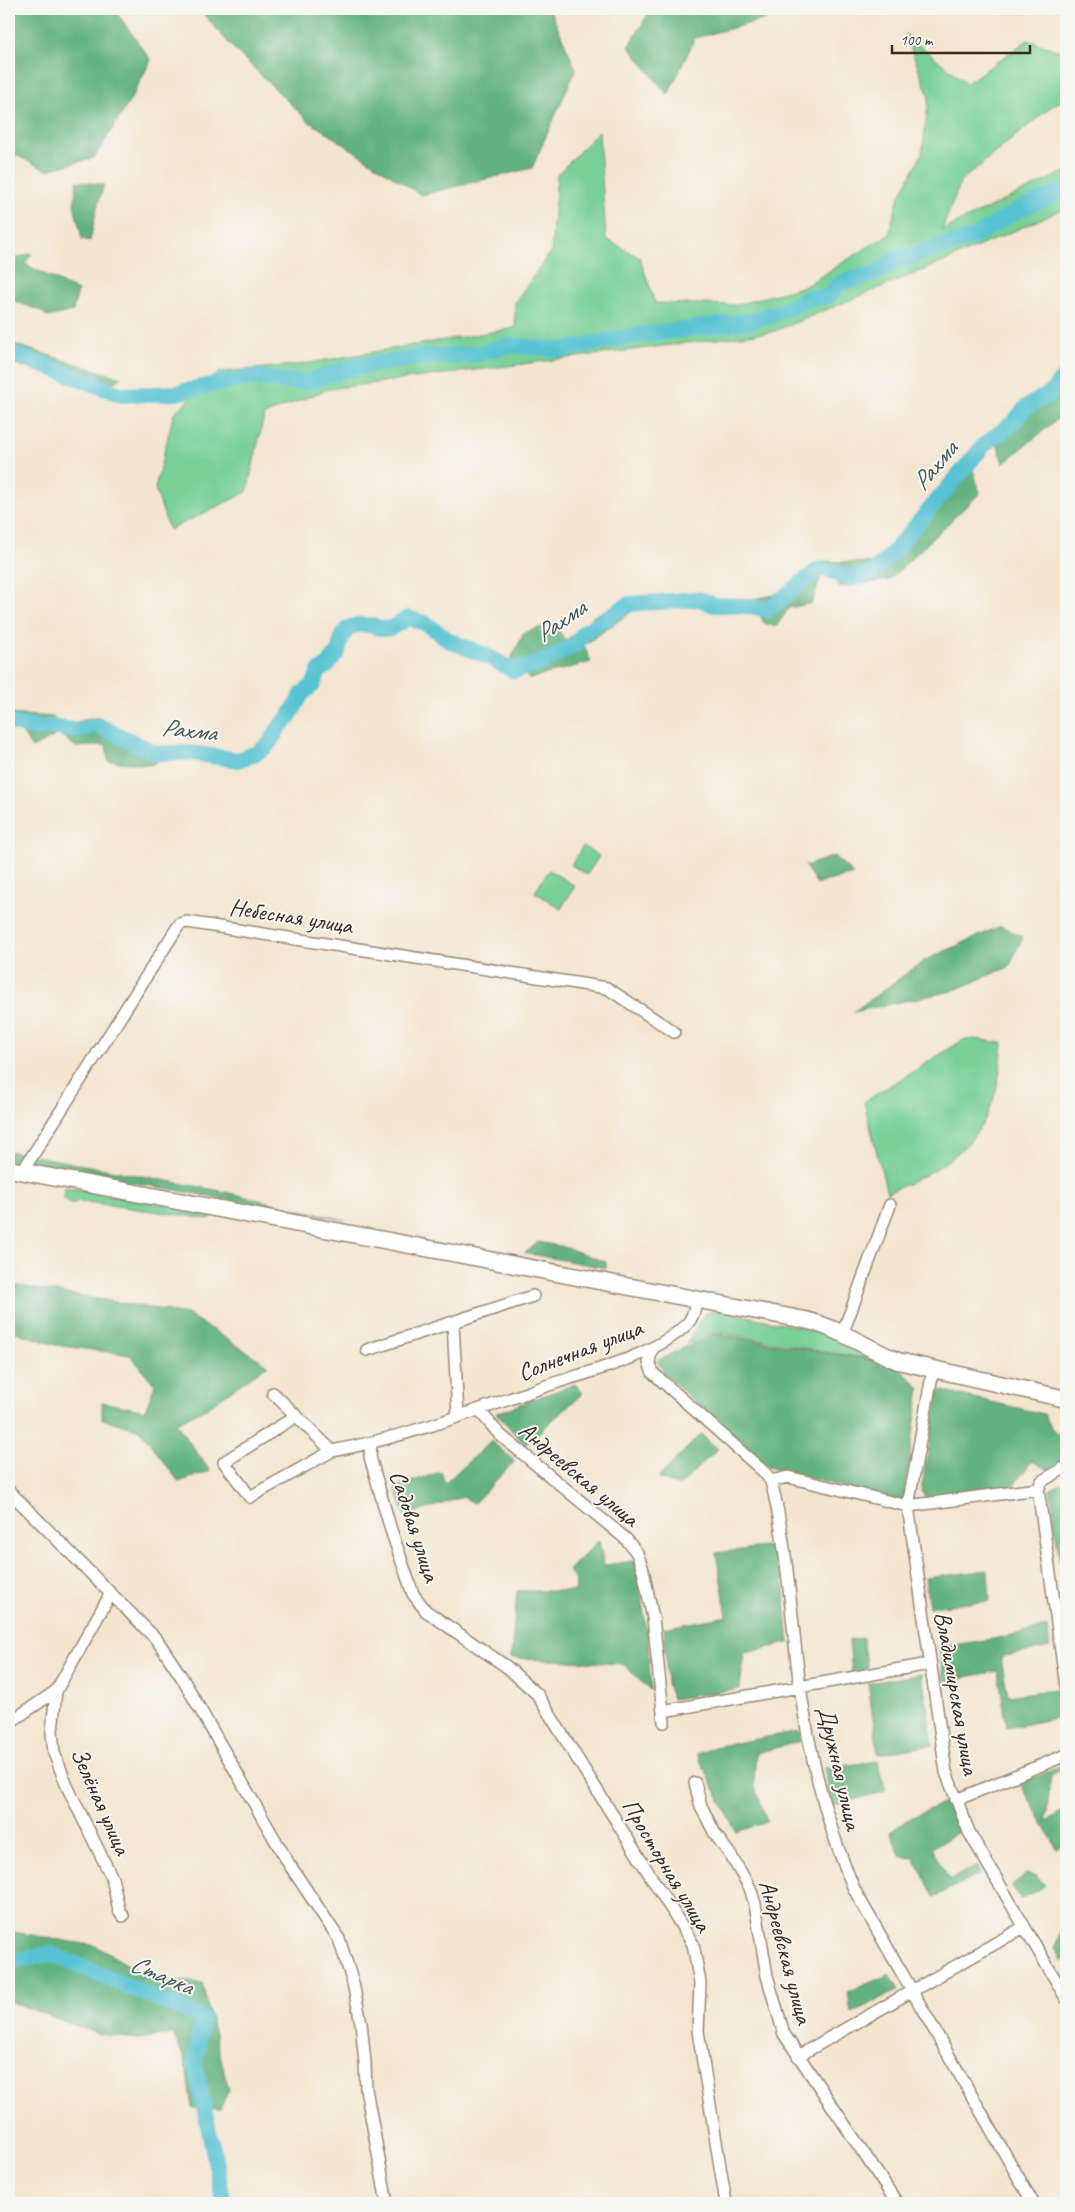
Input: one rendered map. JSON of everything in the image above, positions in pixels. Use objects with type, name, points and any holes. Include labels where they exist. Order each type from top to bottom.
[{"type":"street","name":"Небесная улица","points":[[16,1171],[177,928],[180,924],[187,922],[606,988],[674,1032]]},
{"type":"street","points":[[16,1171],[805,1320],[843,1332],[881,1354],[898,1361],[1066,1399]]},
{"type":"street","points":[[843,1332],[890,1205]]},
{"type":"street","points":[[367,1350],[533,1296]]},
{"type":"street","name":"Солнечная улица","points":[[296,1416],[224,1462],[250,1497],[332,1450],[371,1444],[458,1417],[623,1360],[652,1348],[687,1324],[693,1316],[697,1300]]},
{"type":"street","points":[[453,1322],[458,1417]]},
{"type":"street","points":[[652,1348],[649,1362],[654,1373],[764,1472],[771,1481],[788,1477],[908,1506],[1038,1489]]},
{"type":"street","name":"Владимирская улица","points":[[934,1370],[908,1506],[929,1664],[946,1772],[969,1832],[1066,1998]]},
{"type":"street","points":[[273,1393],[332,1450]]},
{"type":"street","name":"Андреевская улица","points":[[479,1410],[500,1434],[626,1539],[637,1553],[643,1570],[653,1618],[664,1717],[800,1687]]},
{"type":"street","name":"Садовая улица","points":[[371,1444],[370,1457],[391,1530],[413,1594],[426,1611],[506,1667]]},
{"type":"street","points":[[1066,1467],[1042,1481],[1038,1489],[1066,1686]]},
{"type":"street","name":"Дружная улица","points":[[771,1481],[787,1566],[800,1687],[811,1751],[822,1802],[841,1858],[855,1891],[1033,2203]]},
{"type":"street","points":[[9,1491],[110,1595],[157,1640],[181,1676],[289,1864],[339,1939],[353,1983],[361,2023],[366,2088],[387,2203]]},
{"type":"street","name":"Зелёная улица","points":[[110,1595],[56,1691],[52,1731],[54,1753],[67,1786],[112,1878],[119,1910],[124,1916]]},
{"type":"street","points":[[800,1687],[929,1664]]},
{"type":"street","name":"Просторная улица","points":[[506,1667],[538,1694],[692,1944],[700,1983],[698,2032],[726,2203]]},
{"type":"street","points":[[9,1724],[56,1691]]},
{"type":"street","points":[[956,1800],[1066,1755]]},
{"type":"street","name":"Андреевская улица","points":[[695,1783],[701,1806],[715,1834],[750,1888],[756,1904],[767,1976],[784,2034],[897,2203]]},
{"type":"street","points":[[798,2056],[873,2015],[912,1990],[1024,1927]]},
{"type":"green space","points":[[9,9],[114,9],[151,60],[131,99],[94,158],[47,170],[9,152]]},
{"type":"green space","points":[[199,9],[546,9],[550,10],[576,69],[532,168],[421,195],[307,120],[232,47]]},
{"type":"green space","points":[[651,9],[804,9],[695,38],[668,95],[629,47]]},
{"type":"green space","points":[[905,34],[967,83],[1028,40],[1066,53],[1066,99],[1052,106],[961,181],[942,230],[1066,171],[1066,208],[948,260],[772,332],[328,389],[264,415],[247,492],[169,530],[155,488],[174,413],[220,372],[297,365],[515,328],[515,302],[551,252],[557,175],[599,131],[606,239],[640,258],[655,303],[736,305],[805,286],[889,234],[899,197],[922,154],[929,96]]},
{"type":"green space","points":[[77,181],[104,185],[90,241],[82,239],[74,204]]},
{"type":"green space","points":[[32,253],[25,264],[78,291],[73,311],[48,317],[41,311],[9,299],[9,258],[10,260]]},
{"type":"green space","points":[[9,343],[122,378],[95,390],[9,362]]},
{"type":"green space","points":[[1066,373],[1066,412],[1003,464],[997,443]]},
{"type":"green space","points":[[969,456],[980,493],[889,580],[840,587],[822,561],[874,563]]},
{"type":"green space","points":[[804,575],[821,576],[812,603],[789,608],[776,627],[764,623],[753,599],[779,594]]},
{"type":"green space","points":[[612,606],[634,610],[584,645],[591,662],[529,679],[510,661],[524,633],[553,623],[566,641],[594,616]]},
{"type":"green space","points":[[9,714],[53,717],[60,726],[92,718],[128,745],[163,759],[150,765],[108,761],[106,745],[76,747],[59,734],[32,748],[21,731],[9,721]]},
{"type":"green space","points":[[583,846],[599,856],[587,875],[571,865]]},
{"type":"green space","points":[[834,856],[853,874],[817,884],[805,866]]},
{"type":"green space","points":[[549,870],[575,886],[561,909],[535,892]]},
{"type":"green space","points":[[1001,926],[1023,937],[1009,967],[952,991],[853,1012],[925,960]]},
{"type":"green space","points":[[975,1039],[1003,1043],[998,1081],[992,1103],[983,1122],[959,1152],[943,1164],[887,1193],[864,1102],[963,1040]]},
{"type":"green space","points":[[9,1151],[221,1191],[345,1220],[9,1161]]},
{"type":"green space","points":[[65,1187],[216,1214],[209,1219],[80,1201],[71,1204],[63,1198]]},
{"type":"green space","points":[[538,1242],[564,1247],[606,1262],[606,1268],[525,1253]]},
{"type":"green space","points":[[14,1285],[187,1314],[268,1365],[205,1409],[176,1423],[210,1471],[179,1482],[140,1430],[102,1419],[102,1402],[145,1411],[155,1385],[130,1355],[55,1345],[9,1330],[9,1287]]},
{"type":"green space","points":[[717,1310],[832,1334],[885,1361],[713,1331],[686,1344],[704,1314]]},
{"type":"green space","points":[[713,1333],[824,1353],[894,1363],[920,1388],[903,1503],[767,1467],[666,1376],[657,1361]]},
{"type":"green space","points":[[575,1384],[583,1393],[525,1445],[496,1413]]},
{"type":"green space","points":[[939,1390],[1044,1414],[1053,1431],[1066,1440],[1066,1465],[1052,1472],[1032,1461],[1011,1489],[928,1501],[921,1491]]},
{"type":"green space","points":[[701,1434],[718,1449],[679,1486],[658,1478]]},
{"type":"green space","points":[[491,1441],[515,1461],[474,1503],[463,1497],[405,1516],[395,1487],[441,1472],[445,1483]]},
{"type":"green space","points":[[1066,1481],[1066,1595],[1064,1595],[1050,1489]]},
{"type":"green space","points":[[599,1540],[604,1565],[635,1561],[648,1638],[651,1691],[623,1664],[511,1658],[517,1591],[575,1591],[576,1581],[568,1570]]},
{"type":"green space","points":[[780,1545],[789,1643],[744,1653],[740,1689],[672,1699],[667,1683],[664,1628],[727,1616],[716,1553]]},
{"type":"green space","points":[[988,1570],[990,1601],[929,1607],[925,1578]]},
{"type":"green space","points":[[1047,1627],[1050,1647],[1001,1657],[1008,1696],[1056,1689],[1061,1717],[1007,1728],[998,1671],[944,1681],[939,1647],[993,1639]]},
{"type":"green space","points":[[863,1638],[868,1670],[852,1673],[849,1640]]},
{"type":"green space","points":[[922,1674],[933,1745],[878,1754],[868,1683]]},
{"type":"green space","points":[[799,1731],[802,1741],[756,1753],[754,1784],[767,1822],[736,1832],[697,1754],[714,1747]]},
{"type":"green space","points":[[878,1761],[886,1791],[832,1806],[824,1768]]},
{"type":"green space","points":[[1066,1764],[1066,1768],[1051,1775],[1046,1821],[1066,1809],[1066,1844],[1057,1849],[1020,1783]]},
{"type":"green space","points":[[946,1802],[960,1831],[932,1848],[949,1880],[977,1866],[980,1874],[934,1897],[914,1858],[901,1857],[890,1832],[910,1818]]},
{"type":"green space","points":[[1026,1874],[1036,1877],[1046,1885],[1022,1899],[1011,1886]]},
{"type":"green space","points":[[9,1927],[14,1932],[96,1946],[152,1979],[202,1983],[229,2090],[220,2109],[192,2108],[185,2060],[173,2034],[138,2039],[99,2034],[9,2001]]},
{"type":"green space","points":[[1066,1927],[1066,1957],[1061,1961],[1055,1948],[1061,1929]]},
{"type":"green space","points":[[890,1974],[899,1990],[851,2013],[848,1992]]},
{"type":"waterway","points":[[1020,9],[1023,12]]},
{"type":"waterway","points":[[9,352],[122,395],[177,393],[255,377],[307,382],[349,368],[424,357],[476,354],[511,345],[562,350],[630,336],[751,321],[775,314],[809,298],[829,296],[840,283],[876,273],[893,261],[974,237],[1020,209],[1066,190]]},
{"type":"waterway","name":"Рахма","points":[[9,722],[38,729],[48,727],[77,730],[97,725],[156,753],[191,753],[238,760],[257,753],[268,745],[281,725],[289,717],[302,694],[313,685],[319,671],[327,666],[338,652],[342,637],[348,628],[357,625],[370,625],[383,629],[391,628],[408,618],[425,623],[450,641],[487,656],[514,671],[543,662],[577,644],[583,633],[629,604],[699,599],[714,605],[752,606],[767,610],[818,570],[824,569],[850,578],[871,574],[890,556],[985,444],[1013,423],[1025,408],[1052,392],[1061,379],[1066,378]]},
{"type":"waterway","name":"Старка","points":[[9,1961],[52,1954],[202,2018],[195,2064],[224,2203]]}]
